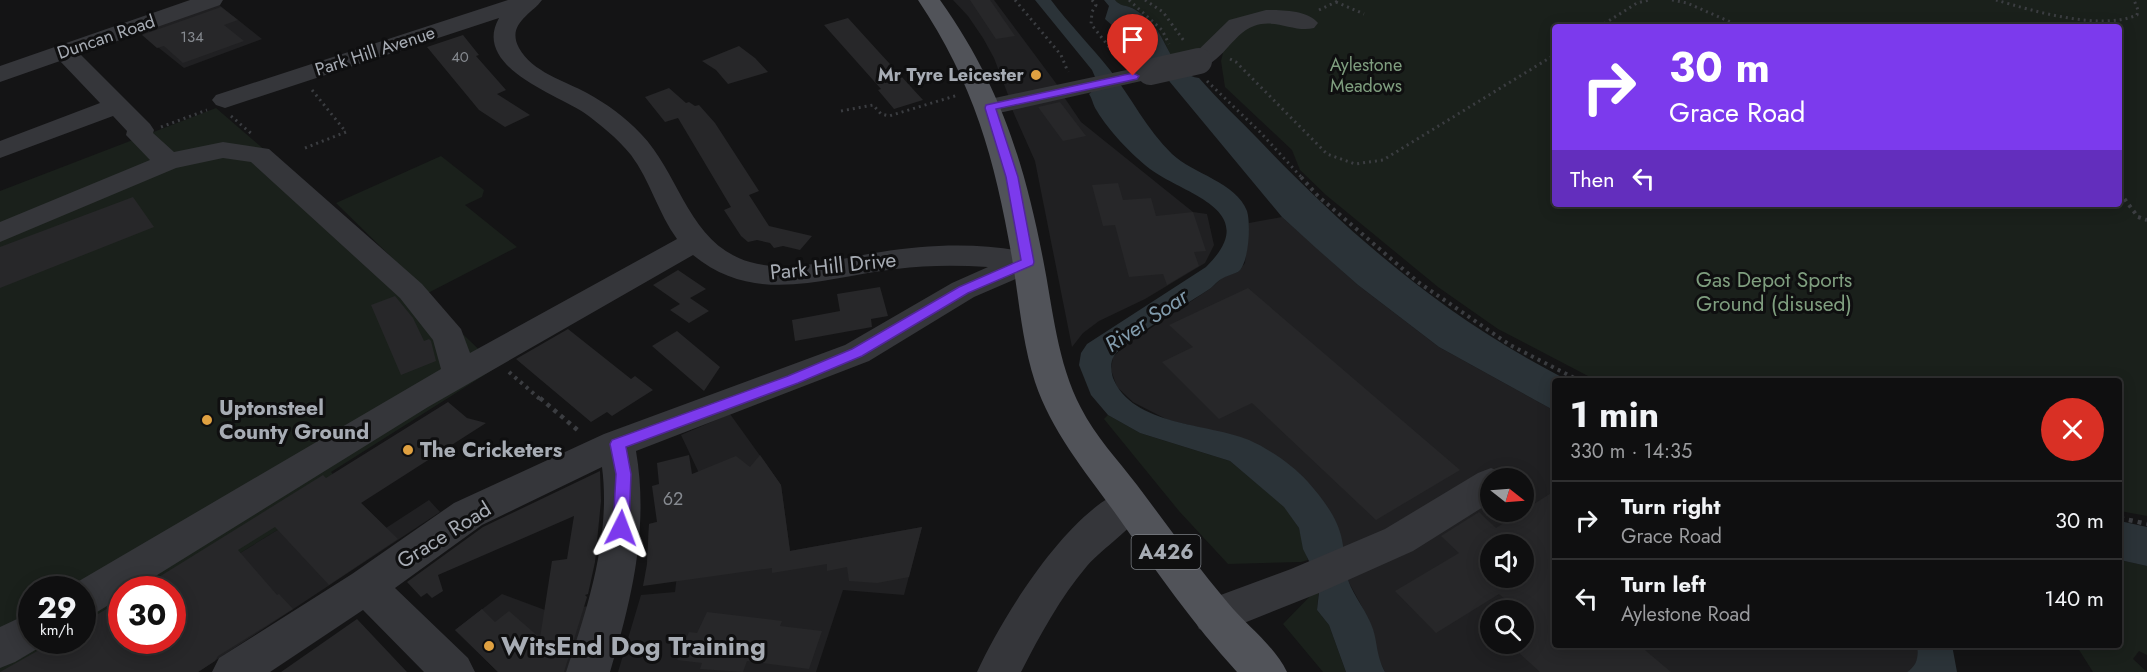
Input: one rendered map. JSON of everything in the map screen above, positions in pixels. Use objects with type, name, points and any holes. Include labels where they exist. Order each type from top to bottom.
[{"type":"main road","name":"A426","points":[[929,0],[951,29],[977,76],[977,100],[1012,177],[1038,329],[1058,396],[1083,441],[1129,504],[1214,616],[1265,672]]},
{"type":"street","name":"Duncan Road","points":[[0,74],[212,0]]},
{"type":"street","name":"Park Hill Avenue","points":[[225,100],[528,1]]},
{"type":"street","name":"Park Hill Drive","points":[[528,1],[510,19],[505,31],[505,45],[513,57],[534,77],[586,103],[634,141],[649,161],[676,216],[696,241],[729,266],[746,272],[764,274],[821,271],[897,259],[942,256],[979,255],[1028,262]]},
{"type":"street","points":[[977,100],[1083,88],[1206,57],[1230,29],[1242,22],[1262,17],[1297,19],[1306,23]]},
{"type":"street","points":[[64,52],[141,130],[139,135],[168,162]]},
{"type":"street","points":[[0,150],[116,106]]},
{"type":"street","points":[[0,233],[168,162],[223,150],[259,155],[411,291],[449,337],[459,374]]},
{"type":"street","points":[[96,592],[459,374],[696,241]]},
{"type":"street","name":"Grace Road","points":[[234,672],[366,586],[468,514],[618,444],[793,380],[857,353],[963,290],[1028,262]]},
{"type":"street","points":[[588,672],[609,610],[620,547],[623,474],[618,444]]},
{"type":"street","points":[[1214,616],[1305,581],[1399,540],[1480,489]]},
{"type":"street","points":[[999,672],[1022,627],[1052,581],[1087,540],[1129,504]]},
{"type":"street","points":[[366,586],[453,672]]},
{"type":"street","points":[[0,649],[18,638]]},
{"type":"path","points":[[1015,0],[1061,55],[1083,88]]},
{"type":"path","points":[[1092,0],[1096,5],[1092,12],[1091,24],[1136,76]]},
{"type":"path","points":[[1604,24],[1637,3],[1649,0]]},
{"type":"path","points":[[1672,0],[1687,3],[1735,24]]},
{"type":"path","points":[[1996,0],[2046,14],[2121,20],[2137,15],[2138,10],[2134,0]]},
{"type":"path","points":[[1335,2],[1364,14]]},
{"type":"path","points":[[1206,57],[1236,62],[1327,154],[1345,162],[1364,166],[1383,160],[1552,56]]},
{"type":"path","points":[[300,75],[346,132],[305,148]]},
{"type":"path","points":[[1212,86],[1260,132],[1318,196],[1418,282],[1510,345],[1574,378]]},
{"type":"path","points":[[841,111],[873,105],[881,114],[889,116],[977,100]]},
{"type":"path","points":[[2122,196],[2138,217],[2147,220]]},
{"type":"path","points":[[2122,518],[2147,524]]},
{"type":"shaded area","points":[[953,0],[994,0],[1061,90],[1010,100],[994,58],[983,38],[968,16]]},
{"type":"shaded area","points":[[218,4],[262,39],[184,68],[139,32]]},
{"type":"shaded area","points":[[1062,94],[1081,122],[1193,212],[1207,214],[1214,245],[1205,263],[1145,299],[1099,321],[1083,333],[1072,347],[1035,161],[1011,107]]},
{"type":"shaded area","points":[[1282,217],[1358,285],[1439,347],[1552,409],[1552,648],[1918,648],[1919,655],[1913,669],[1907,672],[1385,672],[1377,655],[1373,630],[1347,579],[1214,431],[1168,420],[1133,402],[1117,387],[1111,370],[1113,357],[1127,344],[1211,288],[1223,277],[1238,272],[1245,263],[1249,223]]},
{"type":"shaded area","points":[[730,414],[781,485],[790,551],[922,527],[904,595],[843,590],[816,672],[618,672],[641,595],[675,592],[679,558],[647,564],[649,524],[709,508],[698,471],[681,435]]},
{"type":"shaded area","points":[[346,488],[386,528],[429,500],[440,512],[198,672],[47,672],[89,654],[96,654],[96,651],[108,646],[108,654],[186,654],[186,586]]},
{"type":"shaded area","points":[[502,594],[545,610],[591,606],[566,672],[498,672],[455,630]]},
{"type":"green space","points":[[1115,0],[2147,0],[2147,516],[2122,511],[2122,378],[1592,378],[1588,376],[1498,329],[1438,287],[1326,195],[1300,170],[1292,150],[1225,87],[1221,61],[1223,53],[1206,48],[1170,55],[1150,22],[1138,11]]},
{"type":"green space","name":"Uptonsteel County Ground","points":[[216,108],[330,206],[497,367],[331,472],[346,488],[186,586],[186,576],[108,576],[108,631],[96,636],[96,576],[18,576],[18,654],[47,654],[0,672],[0,191]]},
{"type":"green space","points":[[441,156],[484,190],[482,197],[465,205],[517,247],[428,293],[336,203]]},
{"type":"green space","points":[[1108,415],[1140,433],[1230,461],[1285,507],[1299,528],[1308,560],[1228,564],[1179,511],[1104,419]]},
{"type":"green space","points":[[2122,560],[2147,566],[2147,655],[2139,651],[2133,659],[2147,672],[2093,672],[2078,648],[2122,648]]},
{"type":"green space","points":[[1319,587],[1317,610],[1329,625],[1346,672],[1323,672],[1283,624]]},
{"type":"water","name":"River Soar","points":[[1035,0],[1051,0],[1110,70],[1155,135],[1172,154],[1224,185],[1234,193],[1247,211],[1248,243],[1242,268],[1221,279],[1121,349],[1112,361],[1113,378],[1123,394],[1136,406],[1173,421],[1249,440],[1280,458],[1308,482],[1324,502],[1337,524],[1343,545],[1346,575],[1370,622],[1385,672],[1346,672],[1329,625],[1317,610],[1320,583],[1303,549],[1299,528],[1284,507],[1230,461],[1140,433],[1108,415],[1091,395],[1079,365],[1081,353],[1087,344],[1206,267],[1222,247],[1227,231],[1223,218],[1213,206],[1150,169],[1114,134],[1096,109],[1089,94],[1099,86],[1092,70]]},
{"type":"water","points":[[1104,0],[1115,0],[1145,18],[1157,30],[1178,66],[1184,72],[1199,78],[1330,211],[1404,275],[1484,332],[1564,378],[1552,378],[1552,409],[1439,347],[1358,285],[1316,248],[1282,217],[1155,64],[1105,19],[1109,6]]},
{"type":"water","points":[[2122,521],[2147,527],[2147,566],[2122,560]]},
{"type":"water","points":[[1917,648],[1953,648],[1957,672],[1907,672],[1913,667]]},
{"type":"building","points":[[970,0],[990,0],[1015,36],[996,39]]},
{"type":"building","points":[[221,7],[238,20],[224,25],[244,41],[183,63],[164,46],[157,48],[142,35]]},
{"type":"building","points":[[848,18],[923,100],[894,109],[878,90],[881,89],[824,25]]},
{"type":"building","points":[[463,35],[479,55],[476,56],[506,90],[497,94],[530,115],[505,127],[479,110],[427,47]]},
{"type":"building","points":[[739,46],[768,72],[728,84],[716,70],[702,61]]},
{"type":"building","points":[[669,88],[686,103],[699,105],[715,123],[759,191],[749,195],[769,226],[812,236],[800,250],[783,246],[774,248],[770,243],[757,240],[748,242],[741,236],[724,210],[731,207],[678,118],[665,122],[645,97]]},
{"type":"building","points":[[1060,102],[1086,136],[1063,141],[1038,107]]},
{"type":"building","points":[[1118,183],[1123,200],[1151,198],[1156,216],[1193,212],[1206,251],[1194,252],[1199,266],[1167,285],[1163,274],[1129,277],[1115,225],[1103,226],[1092,185]]},
{"type":"building","points":[[133,197],[154,227],[0,288],[0,247]]},
{"type":"building","points":[[678,270],[706,289],[690,298],[709,311],[689,323],[670,310],[680,304],[653,285]]},
{"type":"building","points":[[880,287],[888,316],[871,319],[872,327],[795,341],[792,320],[840,311],[837,294]]},
{"type":"building","points":[[1248,288],[1460,470],[1376,520],[1252,403],[1219,419],[1162,362],[1193,347],[1169,325]]},
{"type":"building","points":[[395,296],[413,318],[424,341],[429,339],[431,341],[436,361],[401,375],[371,305]]},
{"type":"building","points":[[568,329],[631,379],[635,376],[653,390],[612,416],[607,412],[591,422],[516,359]]},
{"type":"building","points":[[677,331],[720,367],[704,391],[652,346]]},
{"type":"building","points":[[448,402],[467,418],[486,423],[361,503],[398,539],[329,585],[275,527],[238,550],[277,595],[279,594],[293,609],[218,656],[215,661],[198,672],[0,672],[32,654],[96,654],[96,615],[108,608],[108,654],[186,654],[186,576],[161,576],[323,475],[326,478]]},
{"type":"building","points":[[689,455],[692,474],[736,456],[750,467],[760,455],[781,485],[790,551],[922,527],[909,577],[877,583],[849,581],[847,567],[827,571],[827,564],[772,573],[772,568],[643,586],[647,564],[649,524],[657,522],[652,486],[659,484],[657,463]]},
{"type":"building","points":[[600,471],[601,501],[595,562],[588,594],[585,595],[587,597],[564,672],[498,672],[455,630],[482,609],[495,622],[509,611],[540,638],[552,561],[567,559],[574,516],[438,575],[443,591],[432,598],[427,593],[421,597],[407,582],[483,527]]},
{"type":"building","points":[[1552,493],[1552,648],[1643,648],[1671,672],[1540,672],[1520,654],[1534,654],[1534,600],[1506,600],[1499,594],[1489,600],[1480,600],[1480,606],[1436,633],[1395,591],[1459,553],[1441,536],[1479,512],[1480,522],[1490,522],[1496,528],[1505,522],[1534,522],[1534,504]]},
{"type":"building","points":[[707,612],[782,621],[780,626],[822,631],[809,669],[747,661],[743,672],[700,669],[702,663],[677,660],[689,632],[697,633]]},
{"type":"building","points":[[357,619],[407,672],[281,672]]},
{"type":"place","name":"Mr Tyre Leicester","points":[[1036,75]]},
{"type":"place","name":"Uptonsteel County Ground","points":[[207,420]]},
{"type":"place","name":"The Cricketers","points":[[408,450]]},
{"type":"place","name":"WitsEnd Dog Training","points":[[489,646]]},
{"type":"route","points":[[621,528],[623,474],[618,444],[793,380],[857,353],[963,290],[1028,262],[1012,177],[990,108],[1133,76]]},
{"type":"park label","name":"Aylestone Meadows","points":[[1366,76]]},
{"type":"park label","name":"Gas Depot Sports Ground (disused)","points":[[1774,292]]}]
